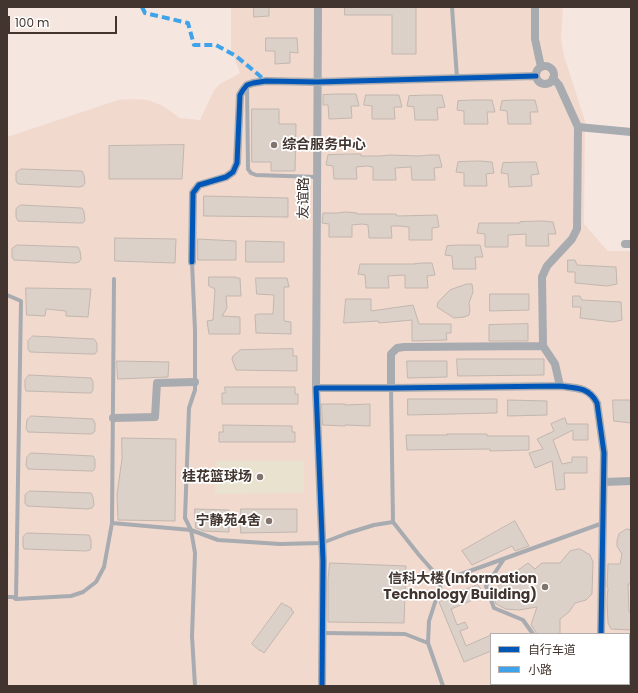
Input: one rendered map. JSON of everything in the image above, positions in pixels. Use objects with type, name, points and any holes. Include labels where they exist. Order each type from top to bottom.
[{"type":"street","name":"友谊路","points":[[318,7],[316,388],[322,543],[322,686]]},
{"type":"street","points":[[535,7],[534,39],[541,67]]},
{"type":"street","points":[[544,66],[550,68],[554,72],[550,83],[544,84],[538,82],[536,76],[537,71],[541,67],[544,66]]},
{"type":"street","points":[[192,262],[193,193],[199,185],[226,178],[233,172],[237,163],[240,95],[247,85],[266,81],[318,82],[536,76]]},
{"type":"street","points":[[553,78],[559,85],[582,127],[577,229],[572,239],[547,266],[542,277],[543,346],[555,364],[560,386]]},
{"type":"street","points":[[582,127],[631,132]]},
{"type":"street","points":[[391,388],[392,354],[396,348],[543,346]]},
{"type":"street","points":[[113,418],[155,417],[157,383],[195,382]]},
{"type":"street","points":[[316,388],[560,386],[585,390],[597,403],[604,453],[601,633]]},
{"type":"street","points":[[604,482],[631,482]]},
{"type":"lane","points":[[452,7],[456,78]]},
{"type":"lane","points":[[247,85],[248,169],[251,174],[317,178]]},
{"type":"lane","points":[[192,262],[195,331],[195,390],[190,408],[185,518],[191,530],[196,553],[192,636],[195,686]]},
{"type":"lane","points":[[7,597],[16,599],[71,596],[83,592],[96,582],[104,567],[112,523],[114,279]]},
{"type":"lane","points":[[7,295],[21,301],[16,599]]},
{"type":"lane","points":[[391,388],[393,522],[442,582]]},
{"type":"lane","points":[[112,523],[191,530],[218,540],[280,544],[322,543],[348,533],[393,522]]},
{"type":"lane","points":[[442,582],[603,523]]},
{"type":"lane","points":[[504,559],[486,586],[494,608],[523,620],[532,633]]},
{"type":"lane","points":[[442,582],[429,621],[428,643],[443,686]]},
{"type":"lane","points":[[322,633],[405,634],[428,643]]},
{"type":"shaded area","points":[[231,7],[563,7],[561,39],[564,56],[585,121],[584,224],[608,251],[631,251],[631,686],[7,686],[7,137],[118,100],[148,100],[163,106],[180,118],[200,120],[214,90],[220,84],[240,73],[231,49]]},
{"type":"shaded area","name":"桂花篮球场","points":[[215,461],[304,461],[304,493],[215,494]]},
{"type":"building","points":[[254,7],[269,7],[269,16],[254,17]]},
{"type":"building","points":[[345,7],[416,7],[416,54],[392,54],[392,15],[345,15]]},
{"type":"building","points":[[266,38],[297,38],[298,53],[290,52],[290,63],[275,64],[275,51],[266,51]]},
{"type":"building","points":[[356,94],[359,106],[351,106],[352,118],[329,119],[328,105],[323,105],[323,95]]},
{"type":"building","points":[[366,95],[399,95],[402,107],[394,107],[395,119],[372,119],[372,106],[364,105]]},
{"type":"building","points":[[442,95],[445,107],[437,108],[438,120],[415,120],[414,107],[407,106],[409,96]]},
{"type":"building","points":[[492,100],[495,112],[487,112],[488,124],[464,124],[464,111],[457,110],[458,101]]},
{"type":"building","points":[[535,100],[538,112],[530,112],[531,124],[508,124],[507,111],[500,110],[502,101]]},
{"type":"building","name":"综合服务中心","points":[[252,109],[279,109],[279,124],[296,124],[295,171],[271,171],[271,162],[252,162]]},
{"type":"building","points":[[184,145],[182,179],[109,179],[109,146]]},
{"type":"building","points":[[361,154],[361,156],[439,155],[442,167],[434,168],[435,180],[412,180],[411,167],[395,168],[396,180],[373,180],[373,167],[367,166],[356,167],[357,179],[334,179],[333,166],[326,165],[328,155]]},
{"type":"building","points":[[458,162],[492,162],[494,173],[486,174],[487,186],[464,186],[464,173],[456,172]]},
{"type":"building","points":[[536,162],[539,174],[531,175],[532,186],[509,187],[508,174],[501,173],[503,163]]},
{"type":"building","points":[[21,169],[82,171],[85,183],[83,186],[79,187],[18,184],[16,181],[16,173]]},
{"type":"building","points":[[204,196],[288,198],[288,217],[204,216]]},
{"type":"building","points":[[21,205],[82,208],[85,220],[83,223],[18,221],[16,217],[16,209]]},
{"type":"building","points":[[346,212],[357,214],[396,214],[397,216],[437,215],[439,227],[432,228],[432,240],[409,240],[409,227],[399,226],[391,226],[392,238],[369,238],[368,225],[362,224],[352,225],[352,237],[329,237],[329,224],[322,223],[323,213]]},
{"type":"building","points":[[543,221],[553,222],[556,234],[548,234],[549,246],[526,246],[526,234],[508,235],[508,247],[485,247],[485,234],[477,233],[479,223],[520,223]]},
{"type":"building","points":[[115,238],[176,239],[175,263],[115,261]]},
{"type":"building","points":[[198,239],[236,241],[236,260],[198,260]]},
{"type":"building","points":[[246,241],[284,242],[284,262],[246,262]]},
{"type":"building","points":[[17,245],[78,247],[81,259],[79,262],[75,263],[14,260],[12,257],[12,249]]},
{"type":"building","points":[[480,245],[483,257],[475,257],[476,269],[453,269],[452,256],[445,255],[447,246]]},
{"type":"building","points":[[568,260],[575,260],[577,265],[616,267],[617,284],[607,286],[575,283],[575,272],[568,272]]},
{"type":"building","points":[[432,263],[435,275],[427,276],[428,288],[405,288],[405,275],[388,276],[389,288],[366,288],[365,275],[358,274],[360,264]]},
{"type":"building","points":[[209,277],[240,278],[241,296],[226,296],[227,308],[222,316],[240,317],[240,334],[209,334],[207,321],[213,320],[215,289],[209,286]]},
{"type":"building","points":[[256,278],[287,278],[289,287],[284,287],[284,321],[291,322],[291,334],[256,333],[255,315],[273,314],[274,295],[257,294]]},
{"type":"building","points":[[467,284],[472,284],[473,292],[469,303],[469,315],[454,318],[437,307],[438,302],[450,290]]},
{"type":"building","points":[[26,288],[91,289],[88,317],[66,316],[66,311],[46,309],[45,316],[27,315]]},
{"type":"building","points":[[490,294],[529,294],[529,310],[490,311]]},
{"type":"building","points":[[573,296],[580,296],[582,300],[621,302],[622,320],[613,322],[580,318],[581,307],[573,307]]},
{"type":"building","points":[[346,299],[371,299],[371,311],[413,305],[419,324],[451,324],[451,333],[446,333],[447,340],[412,341],[412,320],[379,323],[378,321],[344,323]]},
{"type":"building","points":[[528,324],[528,341],[489,341],[489,325]]},
{"type":"building","points":[[33,336],[94,339],[97,343],[97,351],[95,354],[30,352],[28,349],[28,341]]},
{"type":"building","points":[[293,349],[293,356],[297,356],[297,371],[236,370],[232,359],[233,356],[240,350]]},
{"type":"building","points":[[457,359],[544,359],[544,375],[458,376]]},
{"type":"building","points":[[117,361],[169,362],[168,377],[118,379]]},
{"type":"building","points":[[407,361],[447,361],[447,377],[408,378]]},
{"type":"building","points":[[29,375],[91,378],[93,382],[93,390],[91,393],[26,391],[25,380]]},
{"type":"building","points":[[225,387],[295,387],[295,394],[298,394],[298,404],[222,404],[222,393],[225,393]]},
{"type":"building","points":[[408,399],[497,399],[497,413],[408,415]]},
{"type":"building","points":[[508,400],[547,401],[547,415],[508,416]]},
{"type":"building","points":[[613,400],[631,400],[631,423],[614,421]]},
{"type":"building","points":[[322,404],[370,404],[370,426],[323,425]]},
{"type":"building","points":[[31,416],[93,419],[95,423],[95,431],[90,434],[28,432],[26,428],[27,420]]},
{"type":"building","points":[[565,418],[567,424],[588,424],[588,440],[573,440],[573,430],[553,440],[562,464],[572,462],[572,457],[587,457],[587,473],[564,473],[565,489],[556,490],[552,461],[535,468],[529,453],[543,449],[537,439],[554,431],[551,424]]},
{"type":"building","points":[[223,425],[292,426],[292,432],[295,432],[295,442],[219,442],[219,432],[223,432]]},
{"type":"building","points":[[447,434],[529,436],[529,450],[407,450],[406,435]]},
{"type":"building","points":[[122,438],[176,439],[175,521],[118,520],[117,494],[122,459]]},
{"type":"building","points":[[31,453],[93,456],[95,460],[95,468],[93,471],[28,469],[26,465],[27,457]]},
{"type":"building","points":[[30,491],[91,493],[94,505],[92,508],[88,509],[27,506],[25,503],[25,495]]},
{"type":"building","points":[[195,509],[229,510],[229,532],[204,531],[196,528]]},
{"type":"building","name":"宁静苑4舍","points":[[241,509],[297,509],[297,532],[241,533]]},
{"type":"building","points":[[515,521],[529,546],[515,551],[512,546],[472,565],[462,551]]},
{"type":"building","points":[[627,529],[631,530],[631,584],[628,584],[631,630],[611,629],[608,623],[608,564],[620,564],[622,554],[617,546],[617,541],[619,534]]},
{"type":"building","points":[[27,533],[89,535],[91,540],[91,548],[90,550],[86,551],[24,549],[23,537]]},
{"type":"building","name":"信科大楼(Information Technology Building)","points":[[580,549],[590,555],[593,562],[592,594],[586,600],[575,603],[569,612],[560,619],[560,633],[536,633],[531,625],[537,607],[519,610],[506,609],[496,604],[492,593],[503,581],[528,563],[535,569],[542,563],[560,563],[570,551]]},
{"type":"building","points":[[330,563],[406,566],[404,623],[328,622],[328,580]]},
{"type":"building","points":[[478,585],[485,595],[451,609],[457,625],[465,622],[468,628],[460,631],[466,646],[490,635],[490,651],[464,662],[439,602],[446,597]]},
{"type":"building","points":[[282,603],[294,612],[264,653],[252,644]]},
{"type":"marked path","points":[[142,7],[145,13],[188,23],[194,45],[216,45],[236,56],[266,81]]},
{"type":"cycle path","points":[[192,262],[193,193],[199,185],[226,177],[233,172],[237,163],[240,95],[247,85],[266,81],[317,82],[536,76]]},
{"type":"cycle path","points":[[322,686],[323,561],[316,388],[560,386],[582,389],[590,394],[597,403],[604,453],[601,633]]},
{"type":"place","name":"综合服务中心","points":[[274,145]]},
{"type":"place","name":"桂花篮球场","points":[[260,477]]},
{"type":"place","name":"宁静苑4舍","points":[[269,521]]},
{"type":"place","name":"信科大楼(Information Technology Building)","points":[[545,587]]}]
